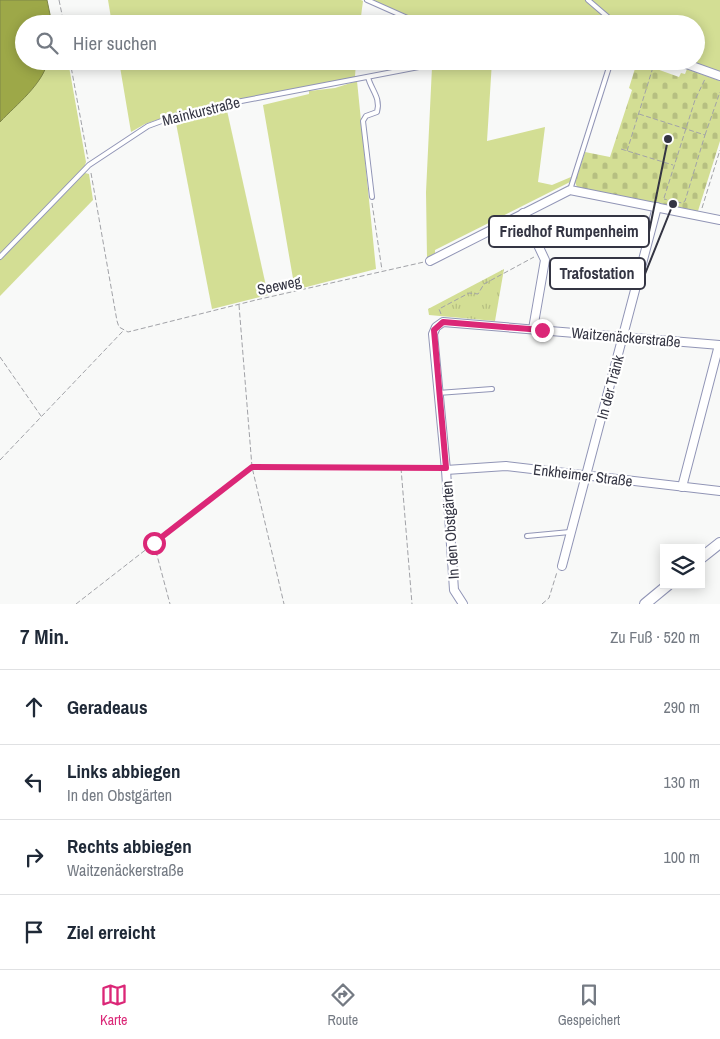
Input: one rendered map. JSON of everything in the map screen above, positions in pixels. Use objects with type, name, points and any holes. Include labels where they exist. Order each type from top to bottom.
[{"type":"street","points":[[702,70],[720,76]]},
{"type":"street","points":[[430,260],[570,190],[720,220]]},
{"type":"street","name":"In der Tränk","points":[[562,566],[659,208]]},
{"type":"street","points":[[523,213],[546,260],[533,329]]},
{"type":"street","name":"Waitzenäckerstraße","points":[[443,322],[719,345]]},
{"type":"street","name":"In den Obstgärten","points":[[443,322],[433,332],[446,469],[454,590],[463,604]]},
{"type":"street","points":[[682,487],[719,345]]},
{"type":"street","name":"Enkheimer Straße","points":[[446,469],[506,466],[720,491]]},
{"type":"street","points":[[705,555],[720,543]]},
{"type":"street","points":[[645,604],[663,589]]},
{"type":"lane","points":[[367,0],[400,15]]},
{"type":"lane","points":[[588,0],[606,15]]},
{"type":"lane","name":"Mainkurstraße","points":[[0,258],[89,165],[132,135],[175,116],[404,70]]},
{"type":"lane","points":[[570,190],[608,70]]},
{"type":"lane","points":[[368,77],[376,92],[379,103],[377,112],[366,116],[363,121],[372,197]]},
{"type":"lane","points":[[438,393],[492,389]]},
{"type":"lane","points":[[527,536],[571,532]]},
{"type":"path","points":[[59,0],[62,15]]},
{"type":"path","points":[[0,460],[124,330],[119,327],[117,321],[72,70]]},
{"type":"path","points":[[627,151],[652,70]]},
{"type":"path","points":[[659,208],[664,199],[686,129],[707,72]]},
{"type":"path","points":[[664,199],[682,203],[685,201],[720,92]]},
{"type":"path","points":[[638,114],[705,135]]},
{"type":"path","points":[[621,149],[674,166]]},
{"type":"path","points":[[699,216],[720,150]]},
{"type":"path","points":[[372,197],[382,271]]},
{"type":"path","points":[[443,322],[439,309],[468,293],[478,294],[484,284],[543,252]]},
{"type":"path","name":"Seeweg","points":[[124,330],[133,332],[239,304],[430,260]]},
{"type":"path","points":[[239,304],[252,467],[284,604]]},
{"type":"path","points":[[0,357],[41,417]]},
{"type":"path","points":[[76,604],[252,467],[401,467],[446,469]]},
{"type":"path","points":[[401,467],[412,604]]},
{"type":"path","points":[[154,543],[170,604]]},
{"type":"path","points":[[542,604],[549,598],[558,568],[562,566]]},
{"type":"green space","points":[[108,0],[363,1],[361,15],[110,15]]},
{"type":"green space","points":[[372,0],[720,0],[720,72],[705,66],[705,15],[405,15]]},
{"type":"green space","points":[[43,70],[70,70],[86,162],[84,168],[0,255],[0,122],[32,89]]},
{"type":"green space","points":[[121,70],[355,70],[355,77],[174,114],[145,124],[131,132]]},
{"type":"green space","points":[[432,70],[491,70],[487,141],[545,127],[538,182],[552,185],[571,177],[570,182],[435,250],[435,253],[427,258],[426,192]]},
{"type":"green space","points":[[635,70],[659,70],[679,77],[681,73],[685,74],[687,70],[690,70],[720,81],[720,141],[698,211],[577,187],[575,182],[585,152],[610,157],[632,90],[629,88]]},
{"type":"green space","points":[[357,81],[376,269],[295,290],[263,105],[309,94],[309,91],[335,88]]},
{"type":"green space","points":[[226,106],[268,295],[212,309],[175,118]]},
{"type":"green space","points":[[85,173],[89,174],[93,200],[0,296],[0,260]]},
{"type":"green space","points":[[504,269],[495,321],[429,315],[428,309]]},
{"type":"shaded area","points":[[0,0],[47,0],[50,15],[15,15],[15,70],[45,70],[35,86],[0,122]]},
{"type":"place","name":"Friedhof Rumpenheim","points":[[668,139]]},
{"type":"place","name":"Trafostation","points":[[673,204]]},
{"type":"route","points":[[154,543],[252,467],[395,466],[446,468],[433,334],[436,327],[443,322],[542,330]]}]
